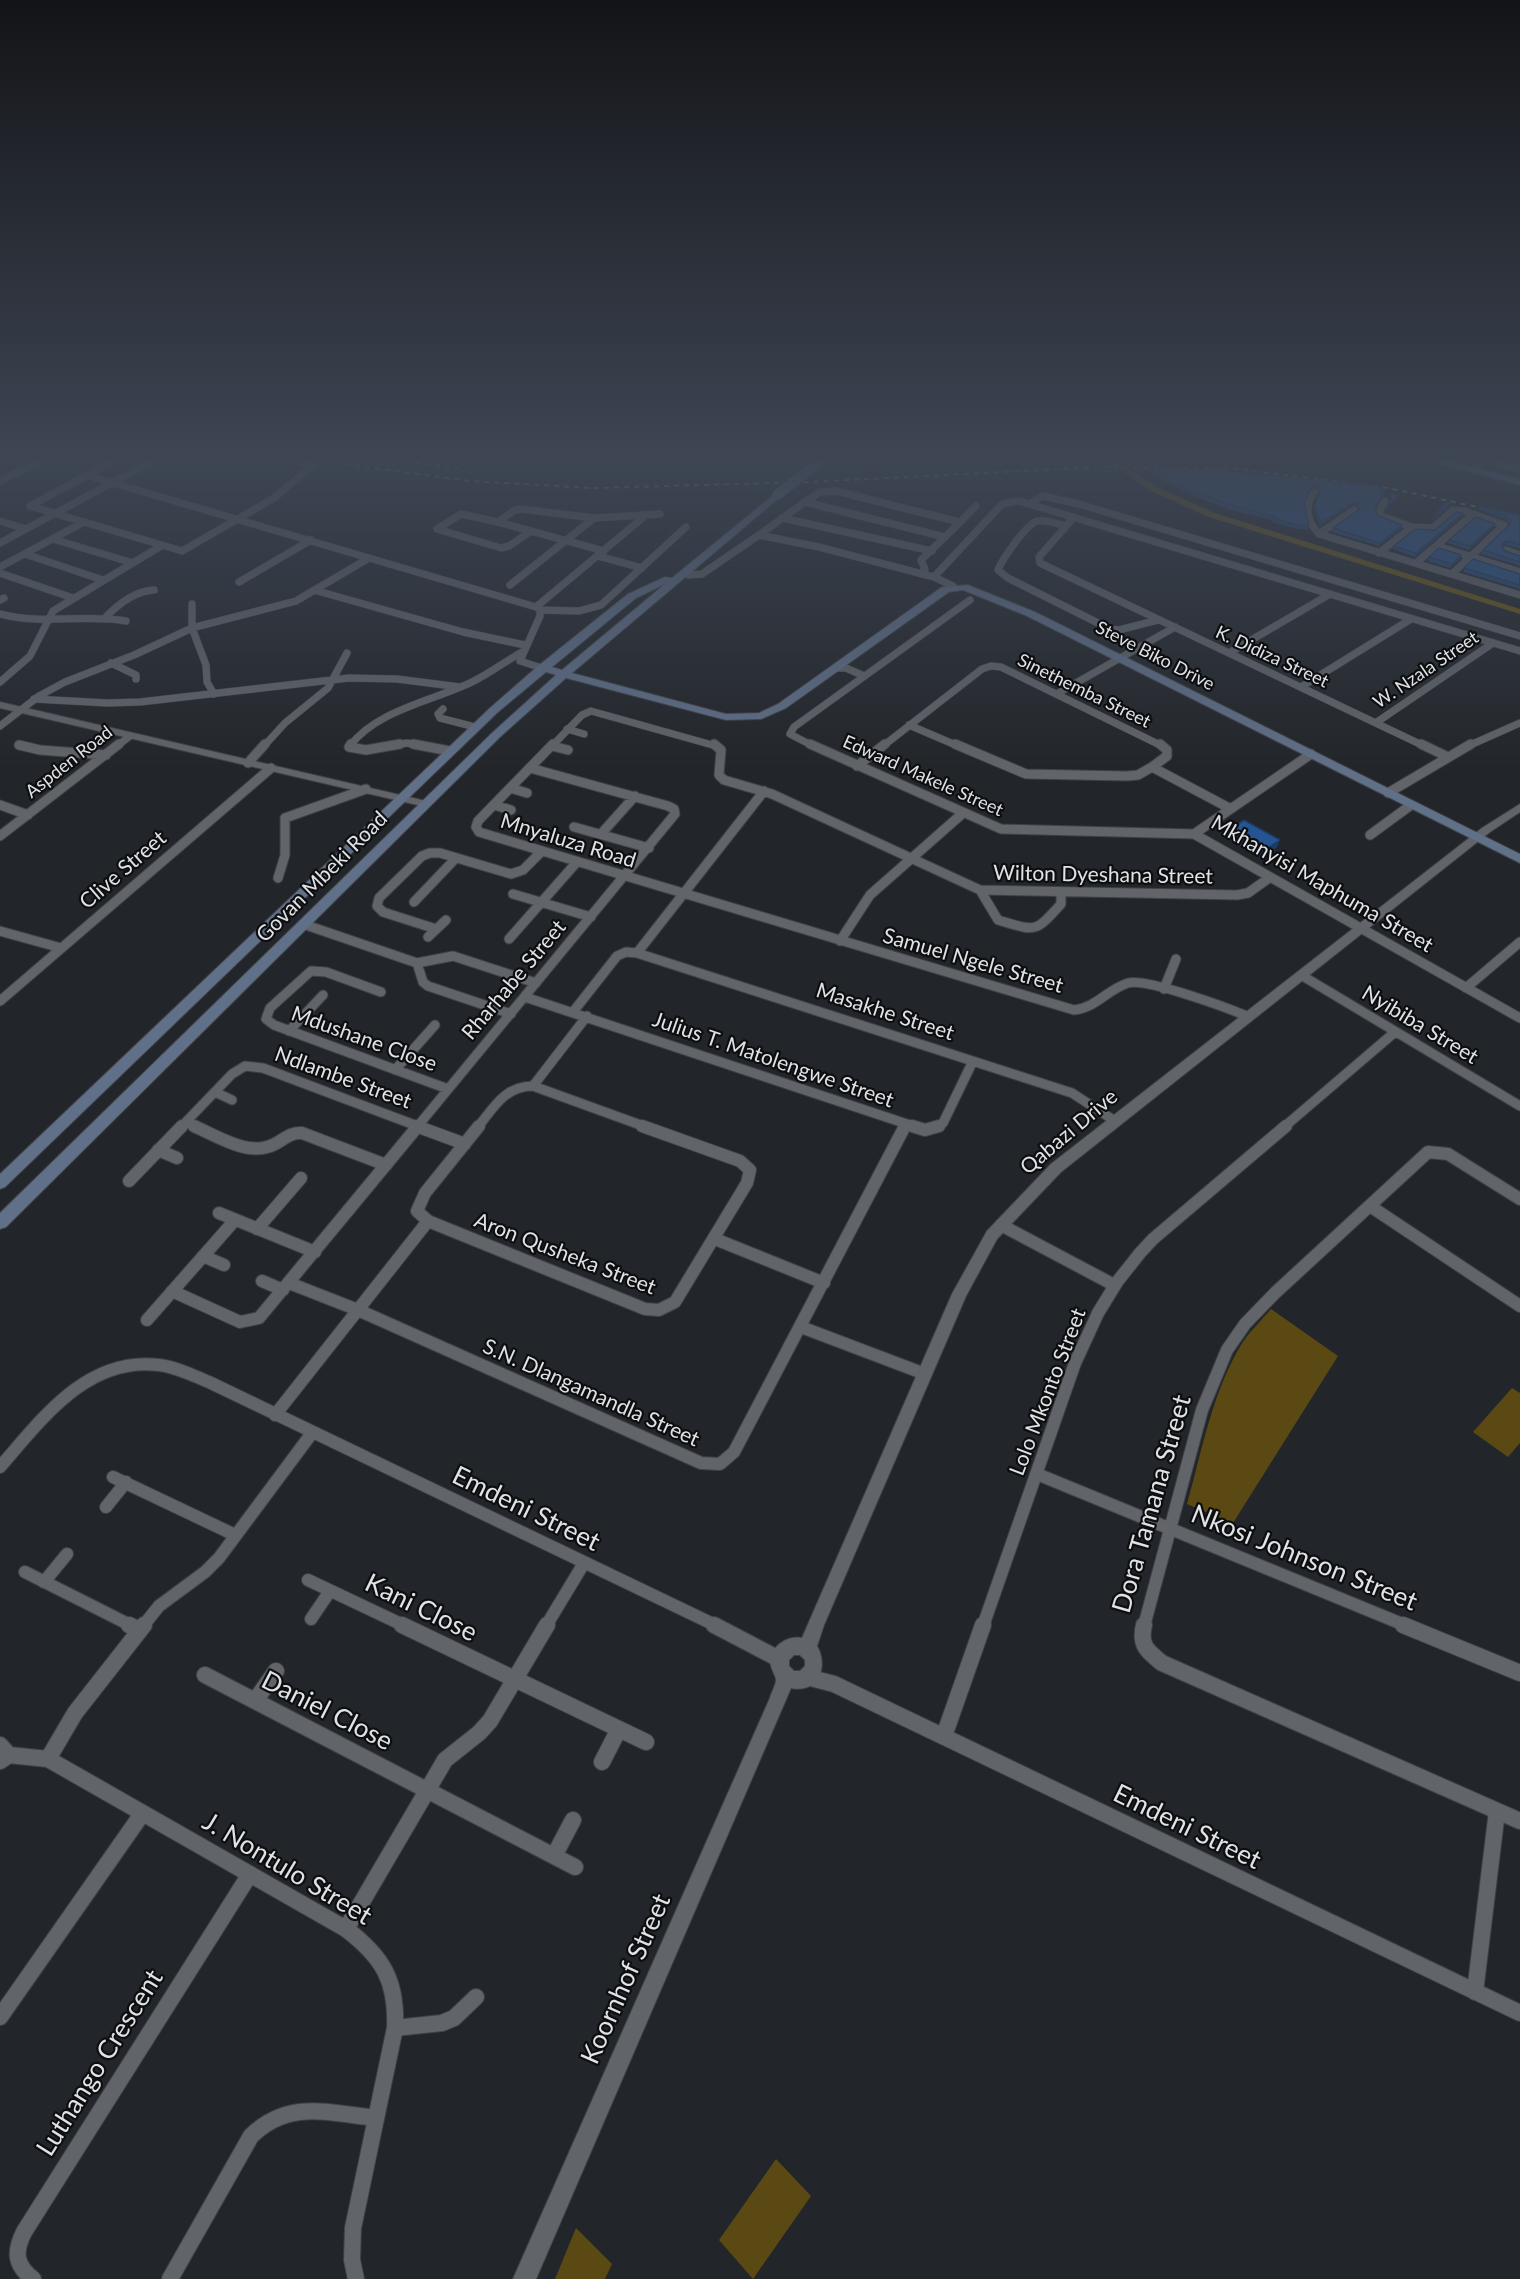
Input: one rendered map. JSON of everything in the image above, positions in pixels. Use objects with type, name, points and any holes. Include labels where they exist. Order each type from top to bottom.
[{"type":"main road","name":"Govan Mbeki Road","points":[[0,1223],[426,804],[563,675],[703,560]]},
{"type":"main road","name":"Govan Mbeki Road","points":[[0,1183],[450,751],[542,668],[632,596],[687,574]]},
{"type":"main road","points":[[542,668],[726,717],[753,717],[776,711],[953,586]]},
{"type":"main road","name":"Steve Biko Drive","points":[[953,586],[964,587],[1004,602],[1520,859]]},
{"type":"street","points":[[44,560],[104,580]]},
{"type":"street","points":[[124,560],[133,563]]},
{"type":"street","points":[[0,682],[30,656],[52,610],[137,560]]},
{"type":"street","points":[[239,582],[276,560]]},
{"type":"street","points":[[0,726],[34,699],[55,687],[192,628],[250,611],[285,605],[365,560]]},
{"type":"street","points":[[377,560],[538,608],[579,611],[598,607],[650,560]]},
{"type":"street","points":[[510,585],[541,560]]},
{"type":"street","points":[[538,608],[593,560]]},
{"type":"street","points":[[621,560],[642,568]]},
{"type":"street","points":[[687,574],[702,574],[722,560]]},
{"type":"street","points":[[886,560],[953,586]]},
{"type":"street","points":[[921,560],[925,569],[921,573]]},
{"type":"street","points":[[934,577],[950,560]]},
{"type":"street","points":[[1002,560],[998,570],[1004,575],[1110,629],[1119,630],[1158,620]]},
{"type":"street","name":"K. Didiza Street","points":[[1040,560],[1040,563],[1158,620],[1448,757]]},
{"type":"street","points":[[1218,560],[1520,651]]},
{"type":"street","points":[[1406,560],[1520,595]]},
{"type":"street","points":[[1416,563],[1419,560]]},
{"type":"street","points":[[1452,573],[1467,560]]},
{"type":"street","points":[[1481,560],[1520,574],[1506,590]]},
{"type":"street","points":[[1253,571],[1263,561],[1520,636]]},
{"type":"street","points":[[0,573],[73,598]]},
{"type":"street","points":[[104,619],[116,608],[144,591],[154,590]]},
{"type":"street","points":[[314,590],[523,649]]},
{"type":"street","points":[[1229,653],[1330,594]]},
{"type":"street","points":[[1381,610],[1388,596]]},
{"type":"street","points":[[841,666],[864,676],[970,600]]},
{"type":"street","points":[[192,604],[192,628],[206,665],[207,682],[214,694]]},
{"type":"street","points":[[538,608],[540,616],[523,649],[520,661],[542,668]]},
{"type":"street","points":[[0,614],[21,620],[126,621]]},
{"type":"street","points":[[1300,687],[1411,619]]},
{"type":"street","points":[[1060,692],[1174,627]]},
{"type":"street","name":"W. Nzala Street","points":[[1377,722],[1493,643]]},
{"type":"street","points":[[450,751],[407,743],[366,750],[349,747],[351,741],[375,724],[460,687],[523,649]]},
{"type":"street","points":[[248,763],[285,723],[323,694],[334,679],[347,653]]},
{"type":"street","points":[[111,663],[136,675],[136,679]]},
{"type":"street","name":"Sinethemba Street","points":[[857,766],[986,667],[1001,667],[1060,692],[1165,748],[1167,756],[1152,767]]},
{"type":"street","name":"Edward Makele Street","points":[[864,676],[790,732],[798,739],[857,766],[1008,831],[1194,834]]},
{"type":"street","points":[[34,699],[112,703],[167,700],[334,679],[384,677],[460,687]]},
{"type":"street","points":[[0,705],[426,804]]},
{"type":"street","points":[[443,709],[438,714],[440,718],[476,727]]},
{"type":"street","name":"Mnyaluza Road","points":[[681,894],[478,831],[476,827],[478,821],[567,729],[582,715],[591,711],[708,742],[721,750],[719,775],[721,778],[764,791]]},
{"type":"street","points":[[1388,793],[1448,757],[1520,723]]},
{"type":"street","points":[[909,725],[1026,774],[1127,776],[1138,775],[1152,767],[1231,809]]},
{"type":"street","points":[[567,729],[584,734]]},
{"type":"street","name":"Aspden Road","points":[[0,836],[130,736]]},
{"type":"street","points":[[19,745],[40,751],[59,750],[106,755]]},
{"type":"street","points":[[552,746],[568,750]]},
{"type":"street","name":"Mkhanyisi Maphuma Street","points":[[1311,754],[1194,834],[1520,1018]]},
{"type":"street","name":"Clive Street","points":[[0,1001],[271,768]]},
{"type":"street","name":"Rharhabe Street","points":[[172,1291],[240,1322],[259,1318],[674,817],[675,811],[668,806],[530,768]]},
{"type":"street","name":"Mnyaluza Road","points":[[510,788],[527,792]]},
{"type":"street","points":[[278,878],[285,855],[285,818],[366,789]]},
{"type":"street","points":[[573,1012],[617,956],[626,952],[637,953],[764,791]]},
{"type":"street","name":"Wilton Dyeshana Street","points":[[764,791],[980,890],[1237,895],[1248,893],[1269,878]]},
{"type":"street","points":[[601,834],[635,796]]},
{"type":"street","points":[[0,805],[28,815]]},
{"type":"street","name":"Mnyaluza Road","points":[[494,805],[511,810]]},
{"type":"street","points":[[1370,835],[1411,805]]},
{"type":"street","name":"Qabazi Drive","points":[[797,1663],[959,1294],[982,1251],[1000,1225],[1056,1168],[1360,929],[1520,807]]},
{"type":"street","points":[[840,941],[870,895],[963,813]]},
{"type":"street","points":[[574,827],[649,848]]},
{"type":"street","points":[[436,929],[378,909],[377,902],[425,854],[435,852],[511,874],[523,870],[542,852]]},
{"type":"street","points":[[414,902],[456,858]]},
{"type":"street","points":[[509,939],[576,862]]},
{"type":"street","points":[[980,890],[982,898],[998,920],[1028,929],[1040,927],[1061,904],[1061,892]]},
{"type":"street","points":[[513,894],[591,917]]},
{"type":"street","name":"Samuel Ngele Street","points":[[681,894],[1074,1010],[1094,1006],[1119,987],[1132,981],[1249,1017]]},
{"type":"street","points":[[428,937],[446,920]]},
{"type":"street","points":[[303,924],[417,963],[446,957],[461,958],[536,983]]},
{"type":"street","points":[[0,931],[61,948]]},
{"type":"street","points":[[1466,988],[1520,942]]},
{"type":"street","name":"Masakhe Street","points":[[637,953],[1072,1093],[1115,1121]]},
{"type":"street","points":[[423,982],[431,967],[446,957]]},
{"type":"street","points":[[1164,989],[1176,959]]},
{"type":"street","points":[[417,963],[423,982],[428,986],[511,1014]]},
{"type":"street","name":"Mdushane Close","points":[[381,992],[326,972],[312,971],[304,975],[266,1014],[269,1022],[289,1031],[448,1089]]},
{"type":"street","name":"Nyibiba Street","points":[[1301,975],[1520,1106]]},
{"type":"street","points":[[289,1031],[323,995]]},
{"type":"street","name":"Julius T. Matolengwe Street","points":[[525,997],[930,1130],[939,1127],[973,1061]]},
{"type":"street","points":[[275,1415],[428,1221],[417,1211],[419,1204],[465,1143],[504,1094],[520,1086],[534,1086],[587,1016]]},
{"type":"street","points":[[395,1070],[435,1025]]},
{"type":"street","name":"Lolo Mkonto Street","points":[[944,1736],[1081,1346],[1114,1285],[1153,1239],[1395,1032]]},
{"type":"street","name":"Ndlambe Street","points":[[129,1180],[238,1069],[254,1066],[465,1143]]},
{"type":"street","name":"Aron Qusheka Street","points":[[428,1221],[645,1309],[659,1310],[679,1298],[751,1176],[747,1165],[534,1086]]},
{"type":"street","points":[[215,1092],[232,1100]]},
{"type":"street","points":[[186,1122],[261,1149],[269,1147],[291,1132],[302,1132],[386,1165]]},
{"type":"street","name":"S.N. Dlangamandla Street","points":[[286,1286],[358,1310],[690,1459],[712,1465],[720,1464],[734,1452],[906,1124]]},
{"type":"street","points":[[158,1150],[177,1158]]},
{"type":"street","name":"Dora Tamana Street","points":[[1520,1199],[1448,1154],[1431,1151],[1417,1160],[1275,1293],[1233,1340],[1205,1402],[1141,1636],[1144,1648],[1162,1663],[1520,1821]]},
{"type":"street","points":[[257,1229],[301,1178]]},
{"type":"street","points":[[1370,1206],[1520,1306]]},
{"type":"street","points":[[219,1212],[315,1252]]},
{"type":"street","points":[[147,1320],[236,1220]]},
{"type":"street","points":[[1000,1225],[1114,1285]]},
{"type":"street","points":[[715,1239],[824,1283]]},
{"type":"street","points":[[203,1256],[224,1265]]},
{"type":"street","points":[[262,1281],[286,1286]]},
{"type":"street","points":[[801,1327],[925,1374]]},
{"type":"street","name":"Emdeni Street","points":[[0,1467],[56,1406],[80,1384],[96,1374],[126,1364],[158,1364],[189,1374],[756,1646],[797,1663],[834,1684],[1520,2013]]},
{"type":"street","points":[[48,1759],[75,1713],[139,1630],[171,1595],[205,1572],[312,1433]]},
{"type":"street","name":"Nkosi Johnson Street","points":[[1037,1474],[1520,1673]]},
{"type":"street","points":[[106,1507],[120,1479],[235,1535]]},
{"type":"street","points":[[44,1582],[67,1554]]},
{"type":"street","points":[[346,1929],[448,1756],[482,1733],[584,1563]]},
{"type":"street","points":[[25,1572],[139,1630]]},
{"type":"street","name":"Kani Close","points":[[308,1580],[646,1742]]},
{"type":"street","points":[[311,1619],[330,1591]]},
{"type":"street","name":"Koornhof Street","points":[[524,2279],[778,1700],[797,1663]]},
{"type":"street","points":[[255,1701],[276,1671]]},
{"type":"street","name":"Daniel Close","points":[[205,1676],[575,1867]]},
{"type":"street","points":[[602,1762],[619,1730]]},
{"type":"street","name":"J. Nontulo Street","points":[[3,1754],[48,1759],[346,1929],[364,1941],[376,1955],[395,1989],[397,2007],[395,2028],[353,2228],[352,2260],[357,2279]]},
{"type":"street","points":[[1475,1992],[1497,1811]]},
{"type":"street","points":[[0,2017],[142,1814]]},
{"type":"street","points":[[554,1856],[573,1820]]},
{"type":"street","name":"Luthango Crescent","points":[[33,2279],[20,2270],[17,2263],[16,2254],[24,2232],[250,1874]]},
{"type":"street","points":[[395,2028],[442,2023],[454,2018],[476,1997]]},
{"type":"street","points":[[170,2279],[251,2136],[264,2124],[275,2117],[295,2112],[376,2118]]},
{"type":"shaded area","points":[[1271,1309],[1338,1356],[1233,1523],[1187,1504],[1222,1383],[1241,1345]]},
{"type":"shaded area","points":[[1512,1388],[1520,1393],[1520,1443],[1508,1457],[1473,1432]]},
{"type":"shaded area","points":[[776,2159],[811,2196],[753,2279],[719,2240]]},
{"type":"shaded area","points":[[576,2228],[612,2264],[605,2279],[555,2279]]},
{"type":"building","points":[[1440,560],[1456,560],[1452,564]]},
{"type":"building","points":[[1472,560],[1477,560],[1520,574],[1520,585],[1464,568]]},
{"type":"building","points":[[1244,820],[1280,840],[1265,850],[1229,830]]},
{"type":"waterway","points":[[1356,560],[1520,612]]}]
